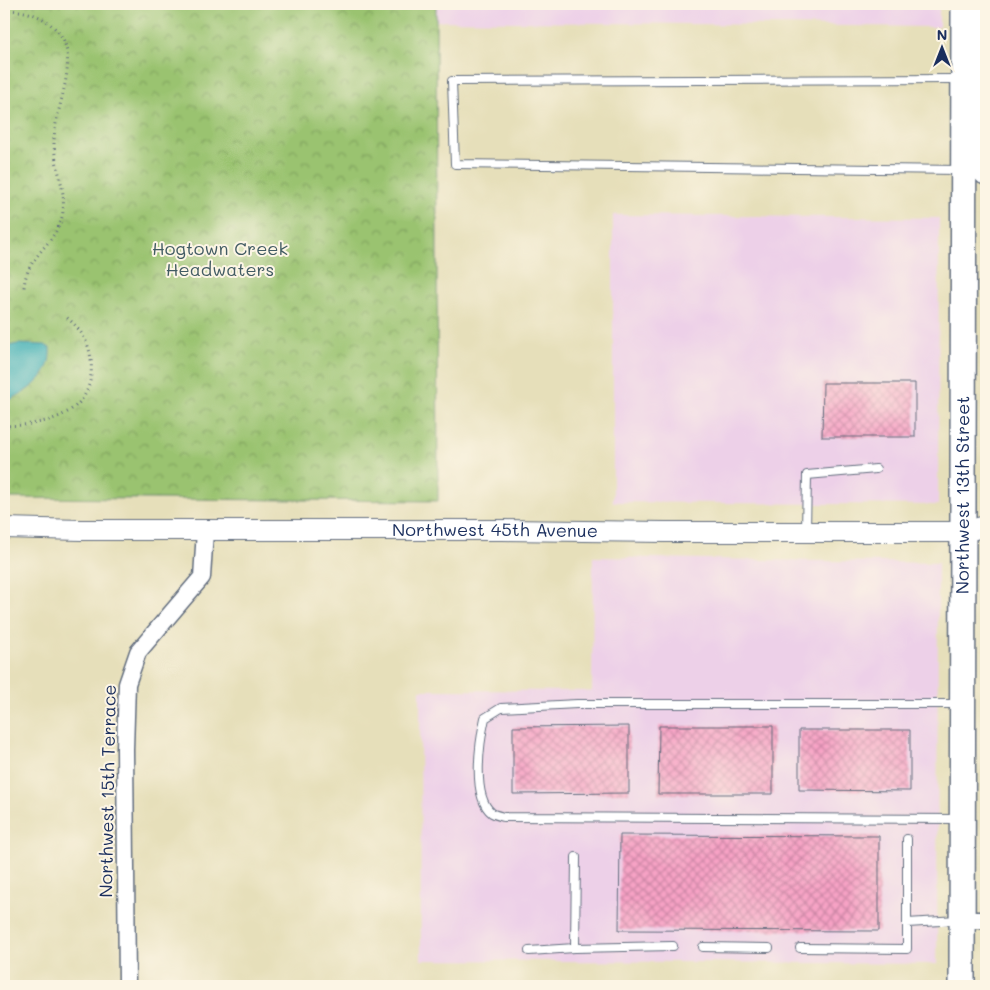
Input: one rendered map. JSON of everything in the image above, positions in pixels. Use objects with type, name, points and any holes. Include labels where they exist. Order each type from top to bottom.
[{"type":"main road","name":"Northwest 13th Street","points":[[962,986],[974,920],[963,819],[963,704],[975,529],[975,171],[965,79],[964,4]]},
{"type":"main road","points":[[964,4],[974,15],[982,34],[984,167],[975,171]]},
{"type":"street","name":"Northwest 45th Avenue","points":[[4,528],[205,531],[503,530],[664,532],[975,529]]},
{"type":"street","name":"Northwest 15th Terrace","points":[[127,986],[125,749],[127,684],[138,652],[202,577],[205,531]]},
{"type":"lane","points":[[965,79],[452,81],[456,164],[975,171]]},
{"type":"lane","points":[[806,532],[807,475],[876,469]]},
{"type":"lane","points":[[963,704],[577,704],[500,708],[485,718],[480,742],[480,780],[483,800],[492,813],[504,817],[963,819]]},
{"type":"lane","points":[[800,948],[906,949],[907,838]]},
{"type":"lane","points":[[576,857],[576,948]]},
{"type":"lane","points":[[907,923],[974,920]]},
{"type":"lane","points":[[529,951],[673,946]]},
{"type":"lane","points":[[703,946],[769,948]]},
{"type":"path","points":[[4,10],[18,10],[45,20],[57,30],[64,40],[66,52],[67,68],[54,141],[63,190],[62,216],[58,228],[28,268],[24,278],[24,289]]},
{"type":"path","points":[[4,426],[54,419],[78,404],[87,391],[92,368],[90,351],[85,337],[77,325],[65,316]]},
{"type":"shaded area","points":[[436,4],[939,4],[939,27],[436,21]]},
{"type":"shaded area","points":[[613,215],[939,218],[938,505],[613,502]]},
{"type":"shaded area","points":[[593,557],[938,563],[937,964],[421,960],[420,690],[592,691]]},
{"type":"green space","name":"Hogtown Creek Headwaters","points":[[4,4],[436,4],[438,501],[4,498]]},
{"type":"water","points":[[18,344],[45,345],[50,348],[50,359],[43,376],[37,382],[4,403],[4,347]]},
{"type":"building","points":[[823,383],[915,383],[915,437],[822,437]]},
{"type":"building","points":[[629,726],[629,793],[513,794],[513,727]]},
{"type":"building","points":[[659,726],[773,726],[773,794],[658,794]]},
{"type":"building","points":[[799,730],[910,730],[910,791],[799,790]]},
{"type":"building","points":[[620,835],[879,836],[879,931],[619,930]]}]
